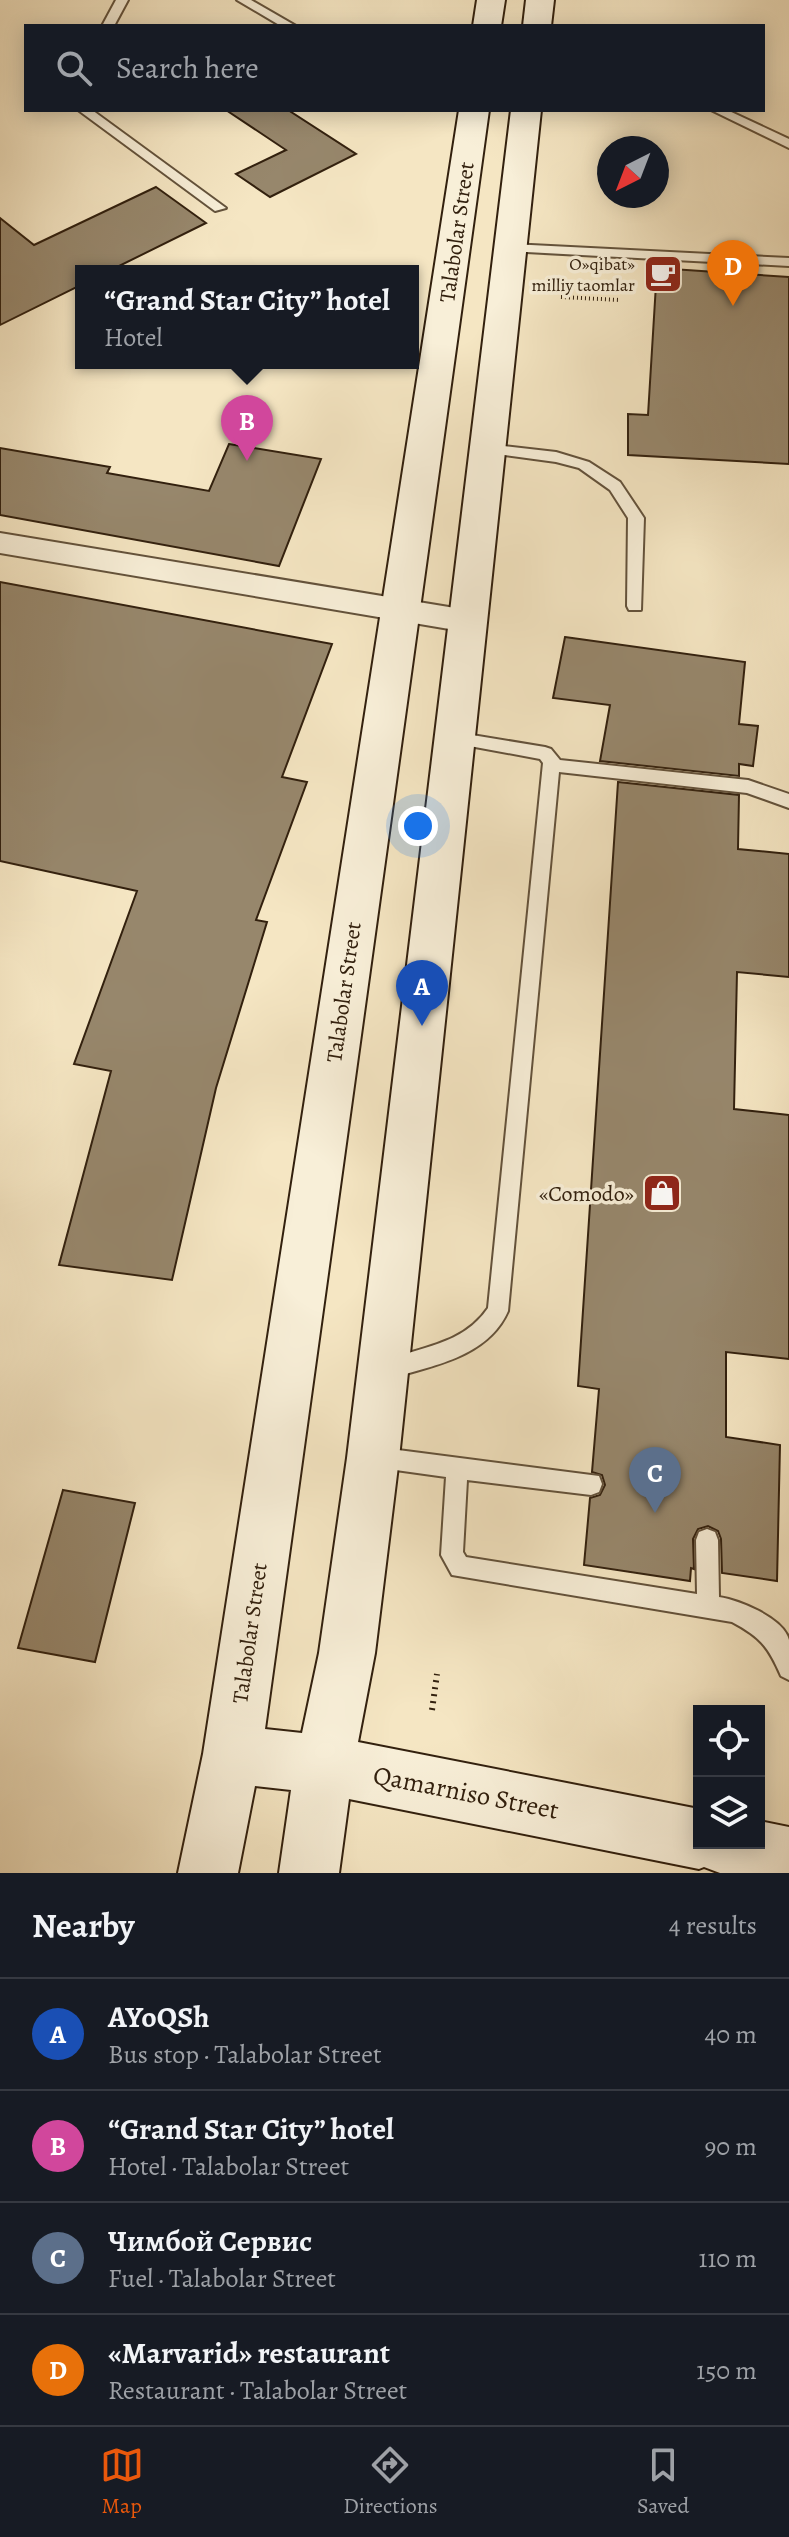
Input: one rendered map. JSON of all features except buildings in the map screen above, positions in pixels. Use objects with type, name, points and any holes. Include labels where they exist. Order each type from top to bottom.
[{"type":"main road","points":[[487,24],[491,0]]},
{"type":"main road","points":[[537,24],[540,0]]},
{"type":"main road","name":"Talabolar Street","points":[[211,1872],[232,1754],[474,112]]},
{"type":"main road","points":[[309,1873],[324,1765],[347,1653],[373,1458],[526,112]]},
{"type":"main road","name":"Qamarniso Street","points":[[232,1754],[324,1765],[693,1838]]},
{"type":"main road","points":[[749,1849],[789,1857]]},
{"type":"street","points":[[0,543],[467,621]]},
{"type":"lane","points":[[109,24],[122,0]]},
{"type":"lane","points":[[243,0],[286,24]]},
{"type":"lane","points":[[87,112],[220,208]]},
{"type":"lane","points":[[721,112],[789,144]]},
{"type":"lane","points":[[511,248],[789,262]]},
{"type":"lane","points":[[487,449],[556,457],[584,465],[615,486],[636,518],[635,606]]},
{"type":"lane","points":[[381,1371],[479,1337],[491,1325],[498,1311],[551,757],[545,753],[454,738]]},
{"type":"lane","points":[[551,765],[748,787],[789,801]]},
{"type":"lane","points":[[373,1458],[591,1484]]},
{"type":"lane","points":[[457,1467],[452,1555],[460,1567],[734,1611],[762,1625],[784,1648],[789,1668]]},
{"type":"lane","points":[[707,1540],[708,1605]]},
{"type":"lane","points":[[789,1841],[789,1857]]},
{"type":"path","points":[[561,297],[620,300]]},
{"type":"path","points":[[432,1710],[437,1674]]},
{"type":"place","name":"O»qibat» milliy taomlar","points":[[663,274]]},
{"type":"place","name":"«Marvarid» restaurant","points":[[733,306]]},
{"type":"place","name":"“Grand Star City” hotel","points":[[247,461]]},
{"type":"place","name":"AYoQSh","points":[[422,1026]]},
{"type":"place","name":"«Comodo»","points":[[662,1193]]},
{"type":"place","name":"Чимбой Сервис","points":[[655,1513]]}]
